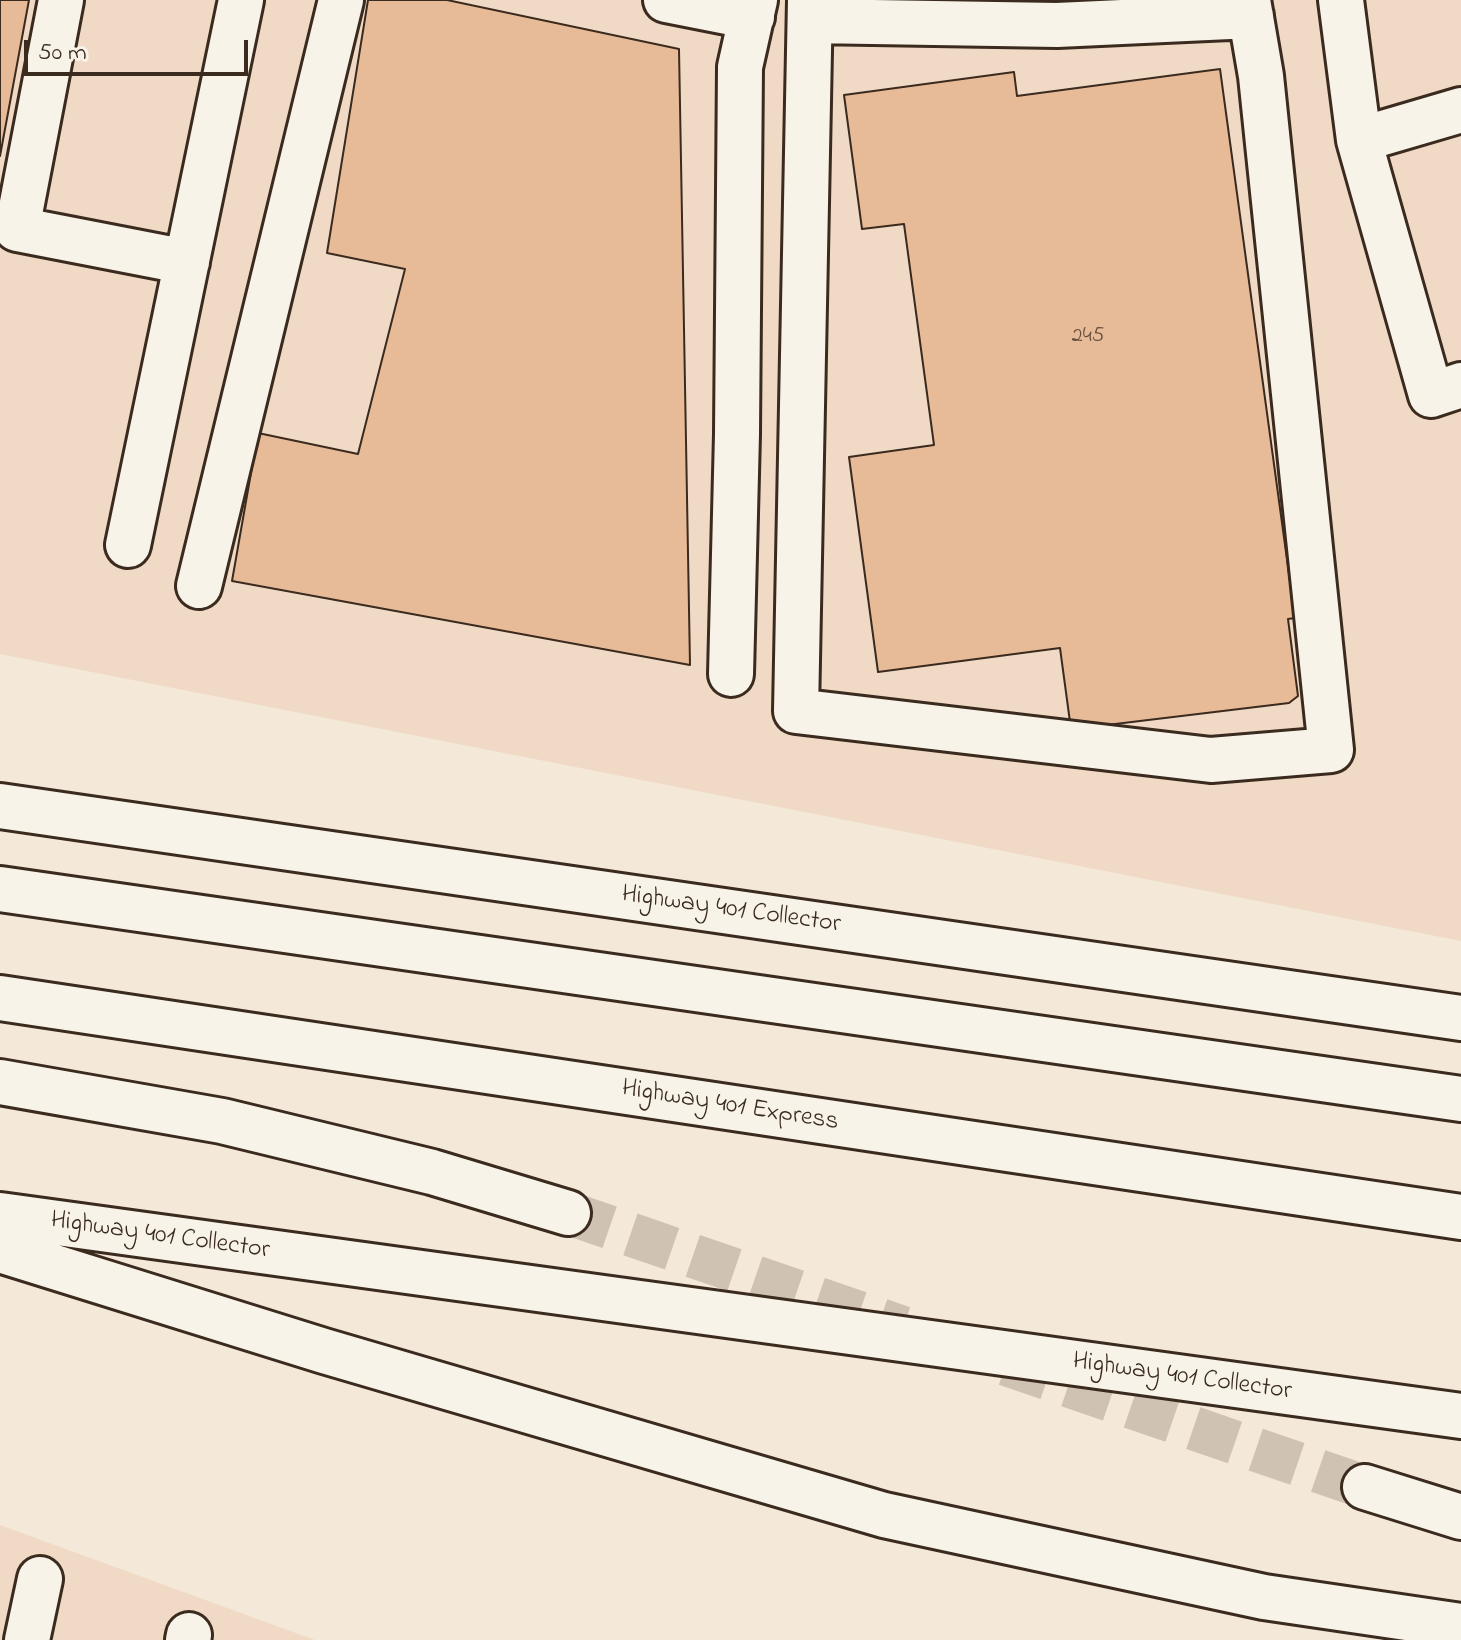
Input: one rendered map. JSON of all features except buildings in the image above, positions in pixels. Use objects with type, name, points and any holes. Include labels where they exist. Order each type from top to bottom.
[{"type":"main road","points":[[61,0],[17,229],[187,262]]},
{"type":"main road","points":[[128,545],[241,0]]},
{"type":"main road","points":[[199,586],[341,0]]},
{"type":"main road","points":[[666,0],[753,8],[740,67],[737,434],[731,674]]},
{"type":"main road","points":[[1341,0],[1359,140],[1431,395],[1461,385]]},
{"type":"main road","points":[[1250,8],[1261,76],[1331,750],[1211,760],[796,711],[810,10],[1057,25],[1250,8]]},
{"type":"main road","points":[[1359,140],[1461,110]]},
{"type":"main road","name":"Highway 401 Collector","points":[[0,806],[1461,1018]]},
{"type":"main road","points":[[0,889],[1461,1099]]},
{"type":"main road","name":"Highway 401 Express","points":[[0,998],[1461,1217]]},
{"type":"main road","points":[[0,1082],[222,1121],[432,1172],[568,1213]]},
{"type":"main road","name":"Highway 401 Collector","points":[[0,1215],[1454,1413]]},
{"type":"main road","points":[[0,1250],[324,1351],[884,1515],[1264,1597],[1461,1626]]},
{"type":"main road","points":[[1365,1487],[1461,1517]]},
{"type":"main road","points":[[27,1640],[40,1579]]},
{"type":"shaded area","points":[[0,0],[1461,0],[1461,941],[0,654]]},
{"type":"shaded area","points":[[0,1525],[315,1640],[0,1640]]},
{"type":"tunnel","points":[[568,1213],[903,1328]]},
{"type":"tunnel","points":[[1006,1364],[1365,1487]]}]
